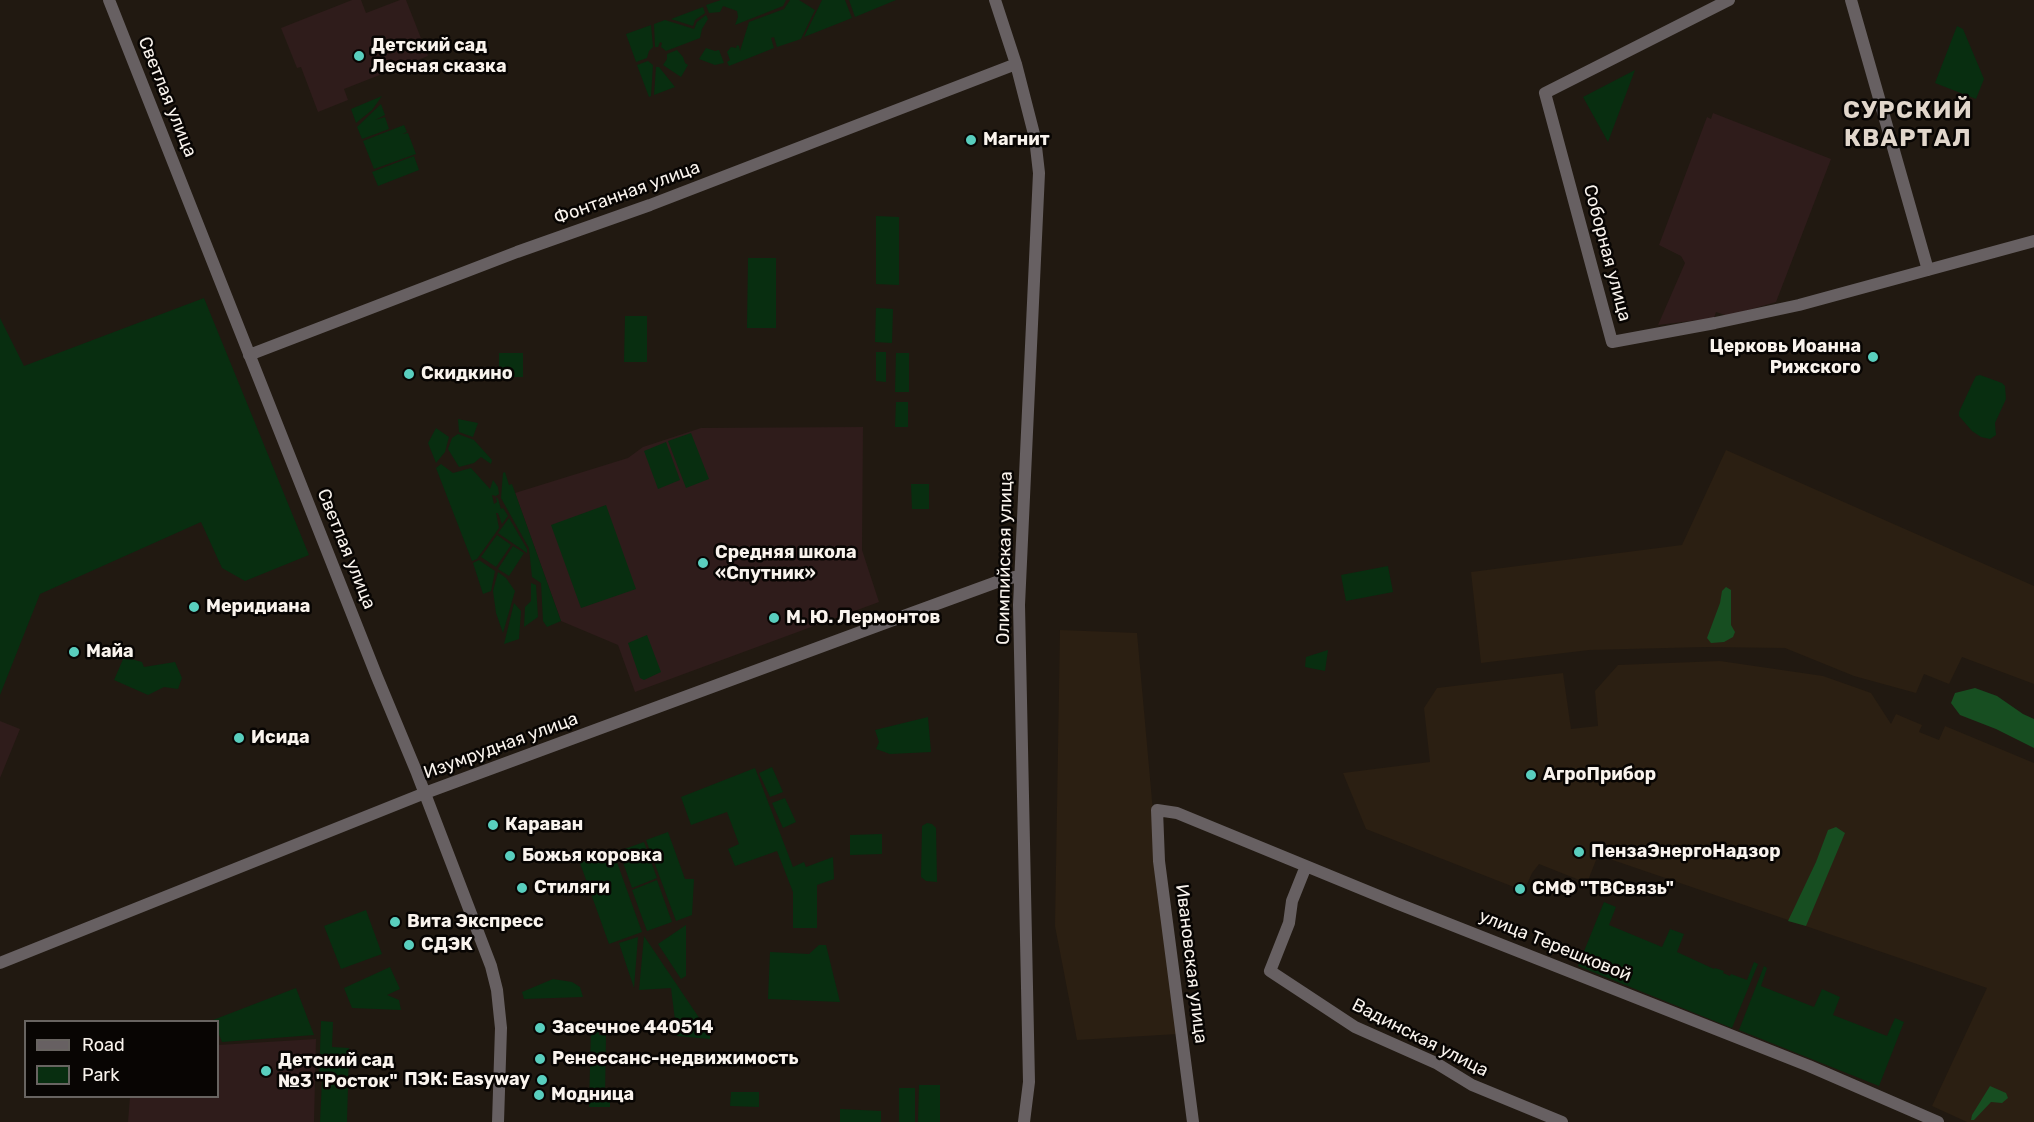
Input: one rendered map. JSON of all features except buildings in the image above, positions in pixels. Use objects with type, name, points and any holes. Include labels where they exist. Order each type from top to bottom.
[{"type":"street","name":"Светлая улица","points":[[109,0],[425,793],[491,966],[497,990],[501,1028],[498,1122]]},
{"type":"street","name":"Олимпийская улица","points":[[995,0],[1016,64],[1035,138],[1039,173],[1020,576],[1029,1082],[1024,1122]]},
{"type":"street","name":"Соборная улица","points":[[1729,0],[1545,93],[1612,342],[1715,324],[1799,305],[2034,241]]},
{"type":"street","points":[[1851,0],[1928,270]]},
{"type":"street","name":"Фонтанная улица","points":[[249,354],[517,252],[650,205],[1016,64]]},
{"type":"street","name":"Изумрудная улица","points":[[0,963],[425,793],[933,605],[1005,579],[1020,576]]},
{"type":"street","name":"улица Терешковой","points":[[1158,810],[1177,813],[1809,1066],[1938,1122]]},
{"type":"street","name":"Ивановская улица","points":[[1158,810],[1159,861],[1193,1122]]},
{"type":"street","name":"Вадинская улица","points":[[1306,866],[1292,901],[1289,923],[1270,971],[1355,1027],[1436,1063],[1472,1085],[1562,1122]]},
{"type":"shaded area","name":"Детский сад Лесная сказка","points":[[352,0],[361,0],[366,13],[400,0],[406,0],[428,56],[344,89],[348,100],[318,112],[301,67],[297,68],[281,28]]},
{"type":"shaded area","points":[[1713,113],[1831,159],[1776,302],[1728,316],[1716,312],[1714,318],[1658,325],[1685,263],[1681,256],[1659,245],[1707,117],[1711,119]]},
{"type":"shaded area","name":"Средняя школа «Спутник»","points":[[863,427],[862,550],[879,602],[635,692],[618,645],[561,621],[515,493],[628,458],[643,447],[701,428]]},
{"type":"shaded area","points":[[1726,450],[2034,586],[2034,684],[1962,657],[1949,684],[1924,674],[1916,693],[1854,676],[1785,648],[1705,647],[1589,650],[1481,663],[1471,572],[1682,545]]},
{"type":"shaded area","points":[[1060,630],[1137,633],[1156,845],[1178,1034],[1077,1040],[1055,926]]},
{"type":"shaded area","points":[[1720,661],[1823,676],[1871,693],[1891,724],[1896,714],[1922,725],[1919,732],[1939,740],[1945,726],[2034,763],[2034,1122],[1967,1122],[1932,1106],[1987,988],[1598,855],[1587,883],[1539,864],[1524,891],[1366,829],[1343,773],[1430,762],[1424,708],[1437,688],[1563,673],[1571,729],[1598,726],[1595,691],[1618,665]]},
{"type":"shaded area","points":[[0,721],[20,729],[0,778]]},
{"type":"shaded area","name":"Детский сад №3 \"Росток\"","points":[[316,1039],[314,1122],[128,1122],[130,1098],[219,1098],[219,1045]]},
{"type":"green space","points":[[721,0],[786,0],[783,6],[735,25],[738,17],[737,11],[723,6],[720,12],[709,13],[706,5]]},
{"type":"green space","points":[[790,0],[799,0],[815,10],[801,39],[777,47],[774,37],[771,38],[774,48],[729,66],[727,62],[730,60],[727,52],[731,47],[736,48],[737,45],[740,51],[749,22],[784,9]]},
{"type":"green space","points":[[822,0],[845,0],[852,18],[804,37]]},
{"type":"green space","points":[[849,0],[896,0],[855,17]]},
{"type":"green space","points":[[703,7],[705,13],[695,20],[693,26],[671,19]]},
{"type":"green space","points":[[706,15],[708,19],[700,38],[666,51],[661,47],[660,42],[658,47],[655,47],[654,24],[665,20],[694,29],[697,22]]},
{"type":"green space","points":[[651,25],[653,47],[647,58],[636,62],[626,34]]},
{"type":"green space","points":[[1957,26],[1963,29],[1984,79],[1976,99],[1935,83]]},
{"type":"green space","points":[[706,48],[719,50],[724,63],[715,65],[699,59]]},
{"type":"green space","points":[[677,50],[688,65],[681,77],[663,65],[667,54]]},
{"type":"green space","points":[[648,61],[653,65],[651,96],[649,97],[637,65]]},
{"type":"green space","points":[[656,67],[659,67],[675,87],[654,95]]},
{"type":"green space","points":[[1635,70],[1608,142],[1583,97]]},
{"type":"green space","points":[[382,96],[372,110],[356,123],[351,109]]},
{"type":"green space","points":[[381,104],[385,115],[375,120],[385,117],[389,129],[362,139],[357,127]]},
{"type":"green space","points":[[404,125],[407,132],[402,134],[408,133],[416,154],[374,169],[363,141]]},
{"type":"green space","points":[[414,156],[419,170],[378,186],[372,172]]},
{"type":"green space","points":[[876,216],[899,217],[899,285],[876,284]]},
{"type":"green space","points":[[748,258],[776,258],[776,328],[747,328]]},
{"type":"green space","points":[[204,298],[309,555],[245,581],[222,568],[201,522],[40,594],[0,695],[0,318],[24,366]]},
{"type":"green space","points":[[876,308],[893,309],[892,343],[875,342]]},
{"type":"green space","points":[[625,316],[647,316],[647,362],[624,362]]},
{"type":"green space","points":[[876,352],[886,352],[886,382],[876,381]]},
{"type":"green space","points":[[499,353],[523,353],[523,377],[499,377]]},
{"type":"green space","points":[[896,353],[909,353],[909,392],[895,392]]},
{"type":"green space","points":[[1980,375],[2005,386],[2006,399],[1995,423],[1996,435],[1990,439],[1981,437],[1972,431],[1959,416],[1976,376]]},
{"type":"green space","points":[[896,402],[908,402],[908,427],[895,427]]},
{"type":"green space","points":[[458,419],[478,423],[473,437],[459,432]]},
{"type":"green space","points":[[436,428],[449,437],[445,452],[436,463],[428,443]]},
{"type":"green space","points":[[691,433],[709,479],[686,488],[668,441]]},
{"type":"green space","points":[[458,434],[474,440],[492,460],[491,464],[481,457],[474,463],[459,467],[448,449],[452,438]]},
{"type":"green space","points":[[666,442],[680,480],[658,489],[644,451]]},
{"type":"green space","points":[[441,464],[453,473],[471,468],[490,489],[493,480],[498,487],[499,494],[492,495],[494,504],[497,502],[496,497],[501,509],[503,508],[508,516],[502,524],[496,513],[499,528],[477,559],[472,561],[436,468]]},
{"type":"green space","points":[[505,472],[509,485],[512,484],[561,621],[547,627],[543,621],[541,583],[532,577],[529,548],[501,498],[503,473]]},
{"type":"green space","points":[[911,484],[929,484],[929,509],[912,509]]},
{"type":"green space","points":[[606,505],[636,589],[581,608],[551,525]]},
{"type":"green space","points":[[509,518],[527,549],[527,553],[498,533]]},
{"type":"green space","points":[[497,535],[511,545],[496,567],[481,557]]},
{"type":"green space","points":[[513,546],[524,553],[509,576],[498,569]]},
{"type":"green space","points":[[479,560],[495,571],[491,591],[483,594],[473,563]]},
{"type":"green space","points":[[1388,566],[1393,592],[1346,601],[1341,575]]},
{"type":"green space","points":[[498,572],[506,578],[515,591],[503,633],[496,613],[493,591]]},
{"type":"green space","points":[[531,583],[536,585],[538,617],[524,627],[525,607],[531,601]]},
{"type":"green space","points":[[1726,587],[1731,590],[1731,625],[1735,632],[1733,637],[1724,642],[1711,643],[1707,638],[1722,591]]},
{"type":"green space","points":[[514,603],[521,611],[519,639],[504,644]]},
{"type":"green space","points":[[647,635],[661,672],[644,680],[640,678],[628,643]]},
{"type":"green space","points":[[1328,650],[1325,671],[1305,667],[1306,657]]},
{"type":"green space","points":[[124,657],[142,662],[144,667],[175,662],[182,678],[178,689],[164,687],[148,695],[114,680]]},
{"type":"green space","points":[[1975,688],[1997,696],[2034,719],[2034,748],[1996,729],[1960,715],[1951,703],[1955,693]]},
{"type":"green space","points":[[928,717],[931,752],[890,754],[876,749],[879,742],[875,730]]},
{"type":"green space","points":[[772,767],[783,792],[770,797],[759,773]]},
{"type":"green space","points":[[755,768],[793,867],[804,862],[806,867],[833,857],[834,879],[817,885],[817,928],[793,928],[793,892],[777,851],[735,866],[728,849],[739,844],[727,812],[691,825],[681,797]]},
{"type":"green space","points":[[785,798],[796,822],[783,828],[772,803]]},
{"type":"green space","points":[[927,823],[936,828],[937,882],[926,881],[921,877],[922,826]]},
{"type":"green space","points":[[1836,827],[1845,833],[1806,926],[1788,921],[1816,862],[1828,830]]},
{"type":"green space","points":[[668,832],[685,879],[694,879],[692,915],[676,921],[646,840]]},
{"type":"green space","points":[[882,834],[882,854],[850,855],[850,835]]},
{"type":"green space","points":[[644,842],[657,878],[632,888],[619,851]]},
{"type":"green space","points":[[613,851],[642,932],[609,944],[580,863]]},
{"type":"green space","points":[[657,880],[672,922],[647,931],[632,890]]},
{"type":"green space","points":[[1604,902],[1616,907],[1609,925],[1662,947],[1670,929],[1684,934],[1677,952],[1714,969],[1724,971],[1723,973],[1730,976],[1731,974],[1747,980],[1754,962],[1758,964],[1732,1028],[1578,966]]},
{"type":"green space","points":[[366,910],[382,954],[341,969],[324,926]]},
{"type":"green space","points":[[686,925],[686,976],[681,979],[658,944]]},
{"type":"green space","points":[[644,936],[710,1034],[710,1039],[677,1036],[671,988],[639,990]]},
{"type":"green space","points":[[638,937],[634,988],[619,943]]},
{"type":"green space","points":[[819,945],[826,945],[840,1002],[768,999],[770,952],[809,954]]},
{"type":"green space","points":[[1764,966],[1767,968],[1761,986],[1814,1007],[1822,989],[1840,997],[1833,1015],[1887,1036],[1895,1018],[1904,1022],[1879,1086],[1739,1030]]},
{"type":"green space","points":[[390,967],[400,989],[387,995],[399,1000],[401,1010],[352,1008],[344,988]]},
{"type":"green space","points":[[553,979],[572,982],[580,987],[583,997],[524,999],[522,992]]},
{"type":"green space","points":[[296,988],[314,1035],[222,1042],[219,1034],[219,1020],[213,1020]]},
{"type":"green space","points":[[321,1021],[333,1022],[332,1047],[349,1048],[347,1122],[320,1122]]},
{"type":"green space","points":[[591,1029],[599,1029],[599,1035],[606,1035],[605,1097],[610,1097],[610,1107],[589,1107]]},
{"type":"green space","points":[[919,1085],[940,1085],[940,1122],[918,1122]]},
{"type":"green space","points":[[1990,1086],[2006,1093],[2008,1098],[2002,1103],[1991,1102],[1974,1120],[1971,1120],[1972,1115]]},
{"type":"green space","points":[[899,1088],[915,1088],[915,1122],[899,1122]]},
{"type":"green space","points":[[731,1092],[759,1092],[759,1107],[730,1106]]},
{"type":"green space","points":[[840,1109],[881,1111],[881,1122],[840,1122]]},
{"type":"place","name":"Детский сад Лесная сказка","points":[[359,56]]},
{"type":"place","name":"Магнит","points":[[971,140]]},
{"type":"place","name":"Церковь Иоанна Рижского","points":[[1873,357]]},
{"type":"place","name":"Скидкино","points":[[409,374]]},
{"type":"place","name":"Средняя школа «Спутник»","points":[[703,563]]},
{"type":"place","name":"Меридиана","points":[[194,607]]},
{"type":"place","name":"М. Ю. Лермонтов","points":[[774,618]]},
{"type":"place","name":"Майа","points":[[74,652]]},
{"type":"place","name":"Исида","points":[[239,738]]},
{"type":"place","name":"АгроПрибор","points":[[1531,775]]},
{"type":"place","name":"Караван","points":[[493,825]]},
{"type":"place","name":"ПензаЭнергоНадзор","points":[[1579,852]]},
{"type":"place","name":"Божья коровка","points":[[510,856]]},
{"type":"place","name":"Стиляги","points":[[522,888]]},
{"type":"place","name":"СМФ \"ТВСвязь\"","points":[[1520,889]]},
{"type":"place","name":"Вита Экспресс","points":[[395,922]]},
{"type":"place","name":"СДЭК","points":[[409,945]]},
{"type":"place","name":"Засечное 440514","points":[[540,1028]]},
{"type":"place","name":"Ренессанс-недвижимость","points":[[540,1059]]},
{"type":"place","name":"Детский сад №3 \"Росток\"","points":[[266,1071]]},
{"type":"place","name":"ПЭК: Easyway","points":[[542,1080]]},
{"type":"place","name":"Модница","points":[[539,1095]]},
{"type":"district","name":"СУРСКИЙ КВАРТАЛ","points":[[1908,125]]}]
